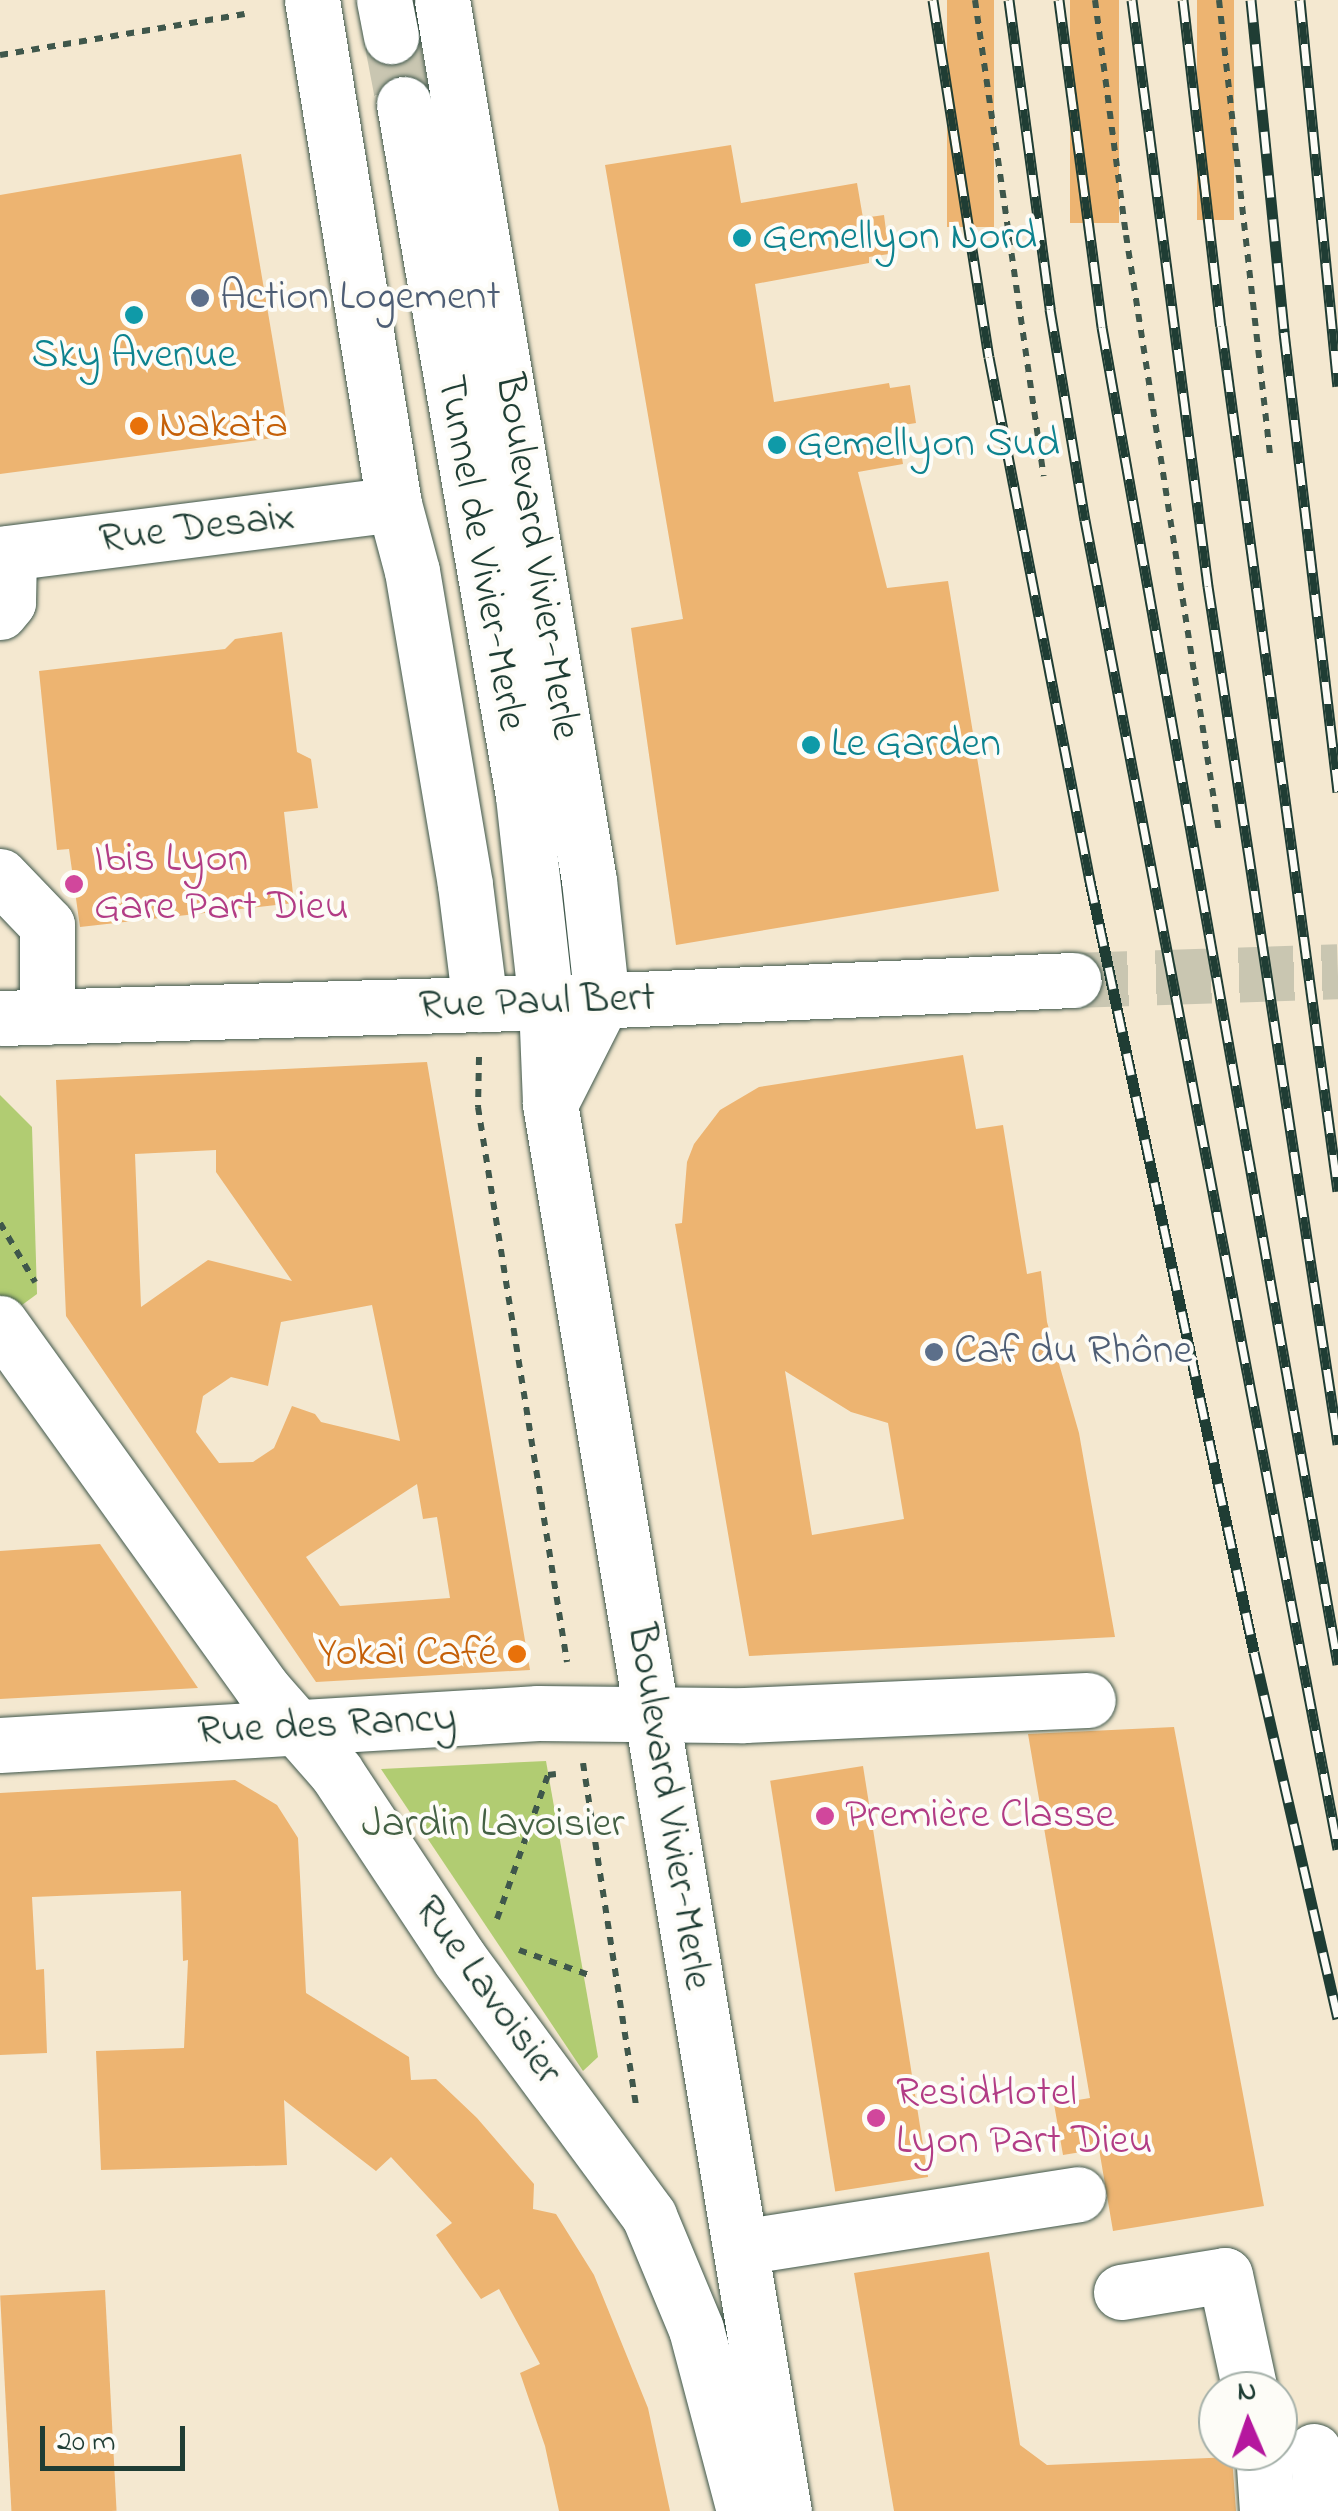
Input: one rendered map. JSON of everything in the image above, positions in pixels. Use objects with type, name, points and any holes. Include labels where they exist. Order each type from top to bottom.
[{"type":"street","points":[[312,0],[394,504],[416,591],[480,1004]]},
{"type":"street","name":"Boulevard Vivier-Merle","points":[[442,0],[586,860],[602,1001]]},
{"type":"street","name":"Tunnel de Vivier-Merle","points":[[404,104],[522,796],[546,1003]]},
{"type":"street","name":"Rue Desaix","points":[[5,554],[394,504]]},
{"type":"street","points":[[0,612],[8,602],[5,554]]},
{"type":"street","points":[[0,876],[47,925],[24,1018]]},
{"type":"street","name":"Rue Paul Bert","points":[[24,1018],[602,1001],[1073,980]]},
{"type":"street","points":[[550,1104],[602,1001]]},
{"type":"street","name":"Boulevard Vivier-Merle","points":[[546,1003],[550,1104],[784,2511]]},
{"type":"street","name":"Rue Lavoisier","points":[[22,1309],[263,1690],[336,1772],[459,1958],[649,2216],[696,2330],[744,2511]]},
{"type":"street","name":"Rue des Rancy","points":[[0,1744],[576,1713],[744,1715],[1088,1700]]},
{"type":"street","points":[[741,2247],[1078,2194]]},
{"type":"street","points":[[1121,2292],[1224,2275],[1246,2371]]},
{"type":"street","points":[[1298,2456],[1319,2468],[1320,2511]]},
{"type":"street","points":[[1267,2511],[1281,2471]]},
{"type":"path","points":[[975,0],[1044,476]]},
{"type":"path","points":[[1095,0],[1128,254],[1219,832]]},
{"type":"path","points":[[1219,0],[1270,454]]},
{"type":"path","points":[[0,55],[246,14]]},
{"type":"path","points":[[0,1224],[22,1309]]},
{"type":"path","points":[[492,1934],[548,1776],[556,1774]]},
{"type":"path","points":[[506,1945],[588,1974]]},
{"type":"green space","points":[[0,1095],[32,1127],[37,1294],[7,1316],[0,1308]]},
{"type":"green space","name":"Jardin Lavoisier","points":[[546,1761],[598,2057],[583,2071],[381,1769]]},
{"type":"building","points":[[947,0],[994,0],[994,227],[947,227]]},
{"type":"building","points":[[1070,0],[1119,0],[1119,223],[1070,223]]},
{"type":"building","points":[[1197,0],[1234,0],[1234,220],[1197,220]]},
{"type":"building","points":[[731,145],[741,203],[857,183],[863,218],[884,215],[889,254],[869,257],[869,263],[755,284],[774,402],[889,383],[890,388],[910,385],[916,423],[897,426],[903,464],[858,472],[887,588],[948,581],[999,891],[676,945],[631,628],[683,619],[605,165]]},
{"type":"building","name":"Sky Avenue","points":[[241,154],[289,436],[0,474],[0,195]]},
{"type":"building","points":[[282,632],[297,752],[311,759],[318,808],[284,812],[294,903],[80,927],[69,849],[57,850],[39,671],[225,649],[235,639]]},
{"type":"building","name":"Caf du Rhône","points":[[963,1055],[976,1129],[1003,1125],[1027,1274],[1041,1271],[1047,1322],[1079,1433],[1115,1637],[749,1656],[675,1224],[682,1223],[687,1162],[694,1144],[720,1110],[759,1087]],"holes":[[[785,1371],[851,1412],[888,1423],[904,1519],[812,1535]]]},
{"type":"building","points":[[427,1062],[530,1670],[316,1682],[66,1316],[56,1080]],"holes":[[[216,1150],[216,1172],[292,1281],[208,1260],[141,1307],[135,1154]],[[372,1305],[400,1441],[321,1422],[315,1414],[292,1406],[274,1448],[253,1462],[219,1463],[196,1432],[203,1396],[231,1377],[268,1386],[281,1322]],[[417,1484],[423,1519],[437,1517],[450,1598],[340,1606],[306,1557]]]},
{"type":"building","points":[[100,1544],[198,1688],[0,1699],[0,1551]]},
{"type":"building","points":[[1174,1727],[1264,2206],[1113,2231],[1099,2149],[1063,2155],[1054,2104],[1090,2098],[1028,1734]]},
{"type":"building","points":[[863,1766],[928,2177],[835,2192],[770,1781]]},
{"type":"building","points":[[235,1780],[277,1805],[298,1838],[306,1993],[409,2057],[411,2080],[436,2079],[477,2118],[534,2184],[533,2209],[556,2214],[594,2275],[648,2408],[670,2511],[559,2511],[545,2446],[520,2373],[540,2364],[499,2289],[481,2299],[436,2235],[452,2223],[391,2157],[376,2171],[284,2100],[287,2165],[101,2170],[96,2051],[184,2048],[188,1960],[183,1961],[181,1891],[32,1897],[36,1970],[44,1969],[47,2053],[0,2055],[0,1793]]},
{"type":"building","points":[[989,2252],[1020,2445],[1047,2465],[1198,2458],[1198,2471],[1233,2471],[1236,2511],[894,2511],[854,2273]]},
{"type":"building","points":[[105,2290],[117,2511],[11,2511],[0,2295]]},
{"type":"tunnel","points":[[391,36],[404,104]]},
{"type":"tunnel","points":[[1073,980],[1338,971]]},
{"type":"railway","points":[[933,0],[989,357],[1090,881],[1254,1652],[1338,2018]]},
{"type":"railway","points":[[1009,0],[1050,309],[1085,520],[1338,1849]]},
{"type":"railway","points":[[1059,0],[1102,327],[1338,1664]]},
{"type":"railway","points":[[1132,0],[1208,586],[1338,1444]]},
{"type":"railway","points":[[1183,0],[1221,326],[1338,1191]]},
{"type":"railway","points":[[1251,0],[1284,332],[1338,792]]},
{"type":"railway","points":[[1300,0],[1338,386]]},
{"type":"place","name":"Gemellyon Nord","points":[[742,238]]},
{"type":"place","name":"Action Logement","points":[[200,298]]},
{"type":"place","name":"Sky Avenue","points":[[134,315]]},
{"type":"place","name":"Nakata","points":[[139,426]]},
{"type":"place","name":"Gemellyon Sud","points":[[777,445]]},
{"type":"place","name":"Le Garden","points":[[811,745]]},
{"type":"place","name":"Ibis Lyon Gare Part Dieu","points":[[74,884]]},
{"type":"place","name":"Caf du Rhône","points":[[934,1352]]},
{"type":"place","name":"Yokai Café","points":[[517,1654]]},
{"type":"place","name":"Première Classe","points":[[825,1816]]},
{"type":"place","name":"ResidHotel Lyon Part Dieu","points":[[876,2118]]}]
